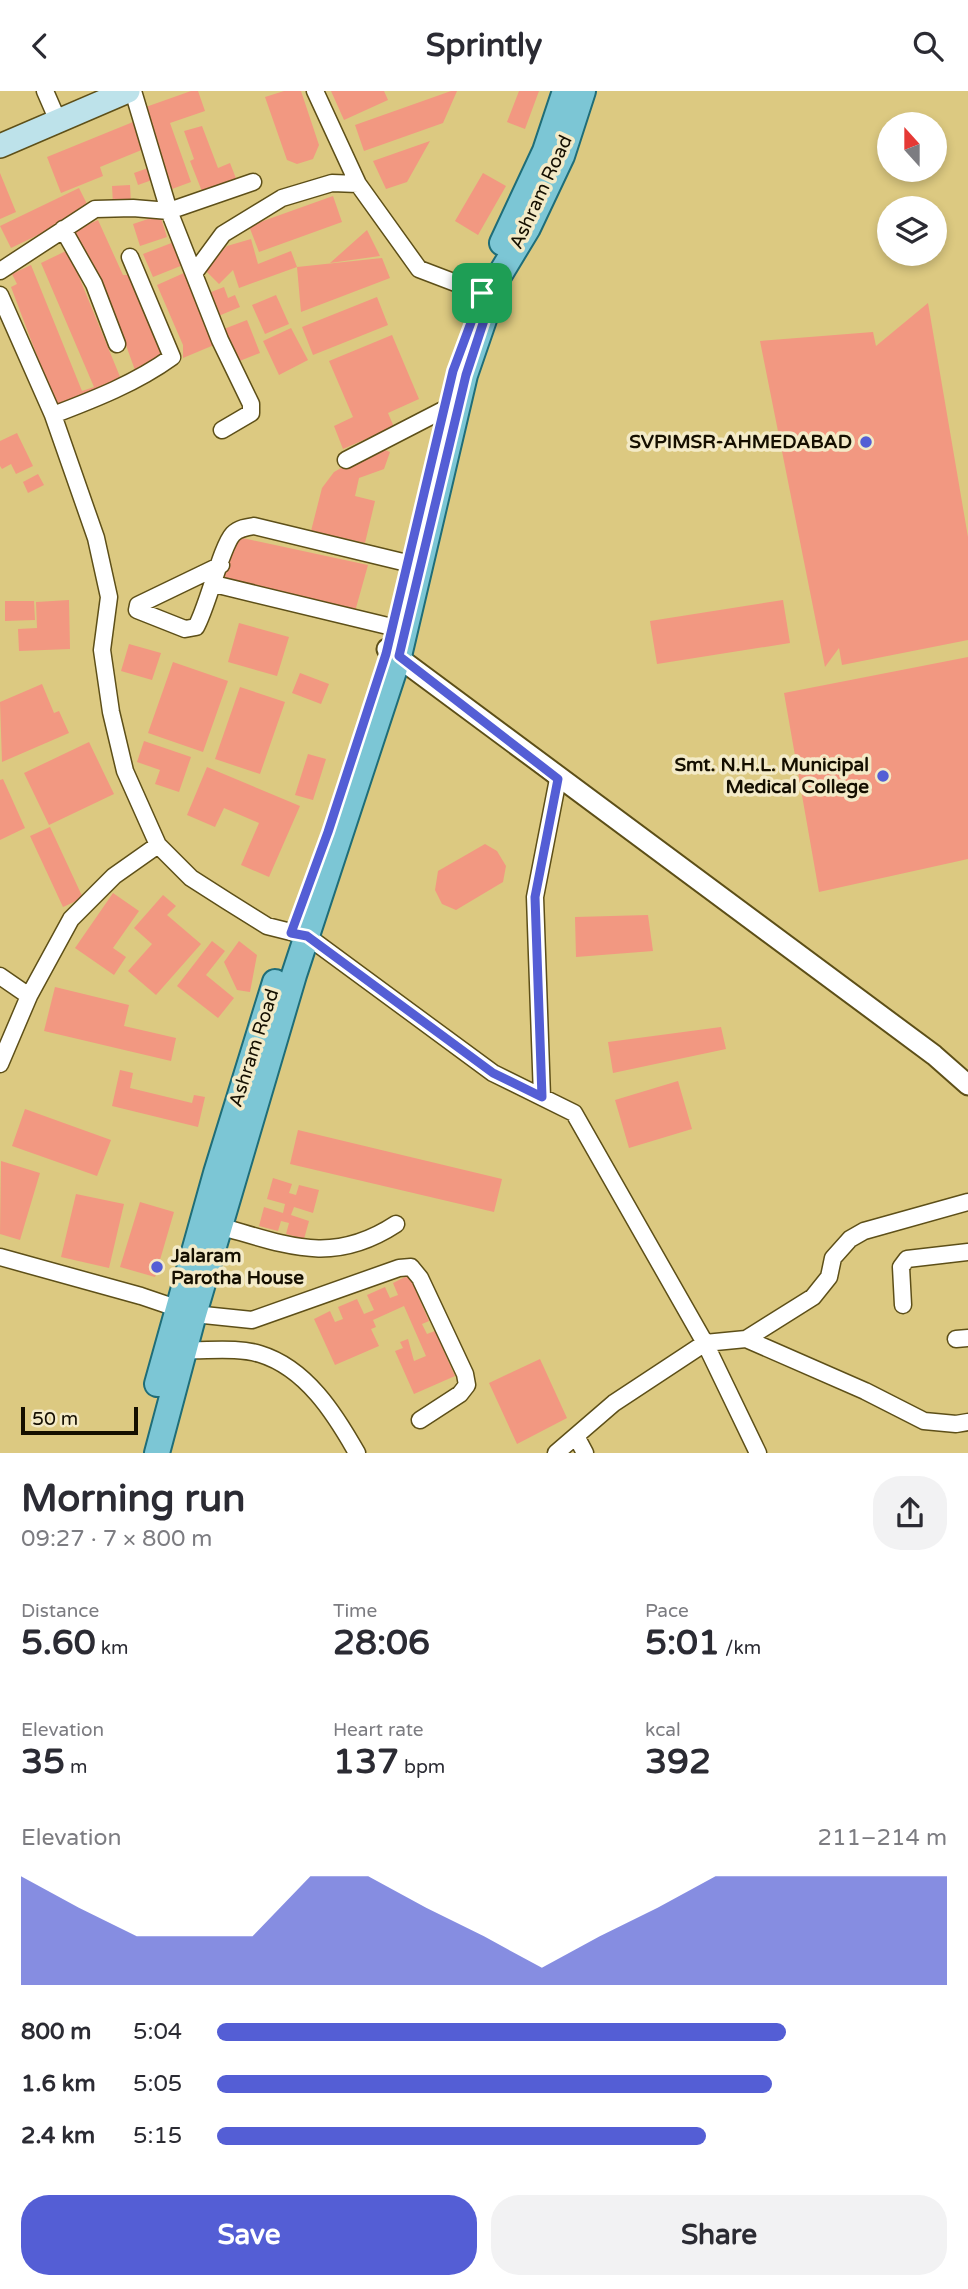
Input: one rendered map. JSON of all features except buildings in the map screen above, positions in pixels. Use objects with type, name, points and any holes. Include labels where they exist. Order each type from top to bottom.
[{"type":"main road","points":[[0,146],[130,91]]},
{"type":"main road","name":"Ashram Road","points":[[140,1453],[299,934],[392,644],[466,375],[486,296],[489,271],[545,151],[565,91]]},
{"type":"main road","name":"Ashram Road","points":[[392,644],[407,563],[453,371],[486,296],[528,229],[562,156],[583,91]]},
{"type":"main road","name":"Ashram Road","points":[[157,1453],[184,1350],[185,1312],[219,1226],[299,934]]},
{"type":"street","points":[[45,91],[58,121]]},
{"type":"street","points":[[130,91],[169,211],[220,341],[251,404],[251,413],[222,430]]},
{"type":"street","points":[[315,91],[358,184],[419,269],[486,296]]},
{"type":"street","points":[[0,271],[95,209],[169,211],[253,182]]},
{"type":"street","points":[[195,272],[223,234],[282,198],[332,183],[358,184]]},
{"type":"street","points":[[63,229],[93,284],[117,344]]},
{"type":"street","points":[[53,415],[106,395],[151,372],[172,357],[130,257]]},
{"type":"street","points":[[0,295],[53,415],[96,538],[109,597],[102,650],[111,712],[125,771],[158,845],[191,878],[267,926],[299,934],[493,1073],[574,1113],[705,1342],[758,1453]]},
{"type":"street","points":[[346,460],[443,410]]},
{"type":"street","points":[[221,565],[136,607],[140,613],[192,629],[199,624],[233,534],[245,527],[254,526],[407,563]]},
{"type":"street","points":[[214,584],[392,644],[558,779],[934,1055],[968,1085]]},
{"type":"street","points":[[542,1097],[535,897],[558,779]]},
{"type":"street","points":[[0,1063],[29,996],[71,919],[114,876],[158,845]]},
{"type":"street","points":[[0,976],[29,996]]},
{"type":"street","points":[[746,1339],[813,1297],[829,1277],[833,1258],[850,1239],[864,1231],[968,1202]]},
{"type":"street","points":[[219,1226],[290,1246],[320,1251],[374,1238],[396,1224]]},
{"type":"street","points":[[903,1305],[901,1268],[907,1259],[968,1252]]},
{"type":"street","points":[[0,1257],[141,1296],[185,1312],[252,1319],[399,1268],[411,1267],[426,1290],[465,1374],[467,1385],[460,1394],[420,1420]]},
{"type":"street","points":[[556,1453],[614,1403],[705,1342],[746,1339],[865,1391],[923,1421],[956,1424],[968,1422]]},
{"type":"street","points":[[184,1350],[258,1353],[278,1361],[329,1404],[357,1453]]},
{"type":"street","points":[[576,1436],[585,1453]]},
{"type":"place","name":"SVPIMSR-AHMEDABAD","points":[[866,442]]},
{"type":"place","name":"Smt. N.H.L. Municipal Medical College","points":[[883,776]]},
{"type":"place","name":"Jalaram Parotha House","points":[[157,1267]]},
{"type":"route","points":[[482,293],[491,299],[466,375],[399,656],[558,779],[535,897],[542,1097],[493,1073],[307,936],[291,933],[308,891],[386,654],[453,371],[482,293]]}]
